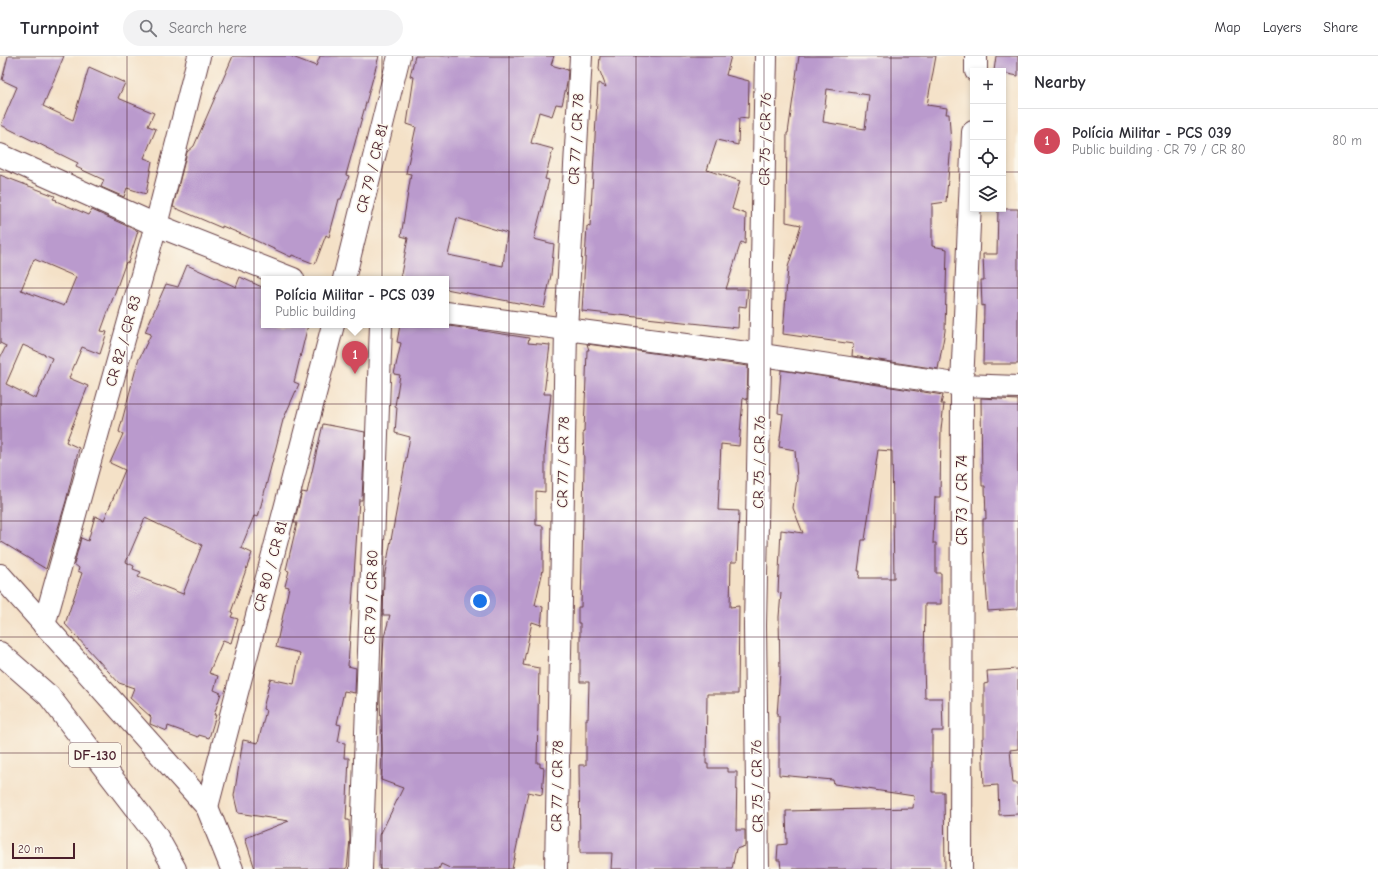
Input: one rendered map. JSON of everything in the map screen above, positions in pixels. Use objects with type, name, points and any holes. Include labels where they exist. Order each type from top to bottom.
[{"type":"street","name":"CR 82 / CR 83","points":[[44,625],[156,225],[199,56]]},
{"type":"street","name":"CR 79 / CR 81","points":[[345,276],[399,56]]},
{"type":"street","name":"CR 77 / CR 78","points":[[556,869],[566,330],[581,56]]},
{"type":"street","name":"CR 75 / CR 76","points":[[758,869],[755,626],[762,355],[766,56]]},
{"type":"street","points":[[976,56],[976,68]]},
{"type":"street","name":"CR 73 / CR 74","points":[[961,869],[962,385],[973,140]]},
{"type":"street","points":[[0,156],[156,225],[285,276]]},
{"type":"street","points":[[449,313],[762,355],[962,385],[1018,387]]},
{"type":"street","name":"CR 80 / CR 81","points":[[207,807],[332,328]]},
{"type":"street","name":"CR 79 / CR 80","points":[[361,869],[381,328]]},
{"type":"street","points":[[0,575],[207,807],[232,869]]},
{"type":"street","name":"DF-130","points":[[0,654],[48,696],[156,835],[175,869]]},
{"type":"building","points":[[8,56],[64,56],[43,106],[73,120],[89,67],[125,83],[118,98],[154,113],[148,126],[156,129],[144,158],[152,161],[146,194],[127,188],[124,197],[101,187],[104,180],[76,167],[78,163],[1,125],[17,87],[2,80]]},
{"type":"building","points":[[233,56],[290,56],[316,66],[320,56],[379,56],[346,175],[349,176],[341,199],[339,199],[329,237],[326,235],[315,264],[292,255],[291,257],[246,236],[222,226],[222,228],[173,207],[187,152],[194,146]]},
{"type":"building","points":[[415,56],[554,56],[551,65],[568,70],[567,83],[562,105],[556,104],[552,116],[539,112],[531,143],[553,149],[545,179],[549,180],[534,239],[554,244],[551,275],[544,308],[449,290],[449,276],[401,276],[408,238],[401,236],[411,174],[406,173],[416,127],[407,124],[414,77],[410,76]],"holes":[[[457,218],[507,233],[503,266],[448,255]]]},
{"type":"building","points":[[600,56],[731,56],[726,75],[749,81],[748,119],[739,118],[738,145],[717,140],[707,170],[740,181],[732,209],[746,214],[745,244],[741,242],[726,289],[748,289],[746,307],[739,306],[738,328],[582,311],[587,226],[590,227],[598,83],[606,87],[599,69]]},
{"type":"building","points":[[799,56],[936,56],[927,105],[947,108],[946,114],[949,114],[951,145],[946,202],[932,204],[932,246],[947,249],[945,331],[938,369],[852,356],[853,344],[783,334],[788,267],[801,225],[786,222],[788,133]],"holes":[[[827,89],[869,95],[865,129],[823,122]]]},
{"type":"building","points":[[996,56],[1018,56],[1018,76],[1006,74],[1006,68],[994,68]]},
{"type":"building","points":[[0,175],[55,196],[53,199],[57,200],[56,201],[89,215],[92,210],[138,231],[128,263],[126,262],[101,331],[107,332],[100,354],[82,347],[69,378],[88,386],[66,442],[79,448],[66,501],[46,569],[0,541],[0,358],[6,346],[0,343]],"holes":[[[34,259],[76,277],[64,306],[21,290]],[[23,345],[52,358],[36,399],[6,384]]]},
{"type":"building","points":[[1006,209],[1018,209],[1018,364],[983,364],[984,305],[982,306],[981,280],[984,280],[983,254],[997,254],[998,212],[1006,212]]},
{"type":"building","points":[[187,265],[236,287],[240,277],[261,287],[261,328],[307,328],[294,382],[299,384],[283,420],[258,517],[254,516],[241,548],[252,553],[231,612],[233,613],[231,617],[238,619],[231,643],[223,640],[209,673],[218,676],[214,690],[221,693],[209,738],[199,735],[198,737],[168,726],[167,731],[150,724],[151,717],[130,698],[134,688],[119,683],[65,624],[82,573],[78,571],[79,568],[74,564],[81,538],[88,541],[95,516],[104,520],[125,470],[110,463],[123,434],[119,432],[138,361],[151,334],[145,332],[166,284],[178,287]],"holes":[[[145,518],[202,545],[183,594],[138,577],[141,572],[133,569],[134,566],[126,562]]]},
{"type":"building","points":[[449,326],[529,338],[528,343],[550,345],[544,394],[551,394],[545,451],[545,492],[536,491],[536,525],[543,526],[543,570],[535,605],[543,607],[541,625],[532,622],[523,665],[539,668],[537,763],[540,763],[540,767],[544,768],[542,795],[528,792],[512,869],[452,869],[441,864],[439,869],[379,869],[380,835],[403,788],[381,780],[382,749],[380,699],[384,637],[390,615],[383,615],[384,578],[410,437],[395,433],[397,407],[395,406],[400,375],[394,374],[401,343],[397,342],[399,328],[449,328]]},
{"type":"building","points":[[587,344],[748,366],[747,400],[743,398],[739,446],[721,444],[718,510],[739,511],[737,562],[731,562],[730,607],[739,606],[738,694],[707,694],[706,764],[708,764],[708,768],[728,768],[728,772],[737,772],[736,830],[745,830],[745,846],[736,849],[732,869],[611,869],[612,853],[580,853],[579,765],[586,765],[586,719],[588,719],[589,682],[580,682],[580,623],[578,623],[578,607],[581,607],[584,465],[583,432],[587,350],[589,350]]},
{"type":"building","points":[[781,370],[943,395],[941,404],[944,404],[941,429],[940,497],[935,497],[933,543],[936,543],[936,573],[941,573],[941,604],[925,604],[924,665],[925,698],[942,698],[943,731],[932,731],[932,792],[944,792],[945,869],[781,869],[780,860],[777,860],[778,845],[787,844],[786,811],[913,808],[914,796],[834,784],[833,780],[779,775],[779,716],[777,716],[780,672],[779,617],[781,593],[778,592],[781,530],[803,533],[793,508],[797,478],[795,450],[779,447],[783,414],[778,413]],"holes":[[[878,450],[892,451],[894,578],[859,578],[860,571],[858,571],[862,540],[865,540]]]},
{"type":"building","points":[[981,398],[1018,400],[1018,609],[988,611],[983,545],[983,519],[986,519],[985,486],[982,486]]},
{"type":"building","points":[[323,424],[365,432],[362,500],[359,500],[348,666],[356,668],[355,693],[344,691],[337,724],[341,725],[338,742],[345,743],[344,758],[349,758],[346,820],[349,820],[350,839],[347,869],[255,869],[245,838],[289,821],[238,813],[234,796],[243,740],[258,743],[266,710],[263,709],[270,679],[294,684],[300,653],[276,647],[289,587],[285,586],[289,571],[286,570],[297,523],[294,523],[302,492],[307,493]]},
{"type":"building","points":[[1018,669],[1018,749],[1010,750],[1013,783],[1018,783],[1018,814],[999,815],[998,785],[984,786],[982,738],[984,738],[984,684],[988,683],[987,671]]},
{"type":"place","name":"Polícia Militar - PCS 039","points":[[355,374]]}]
